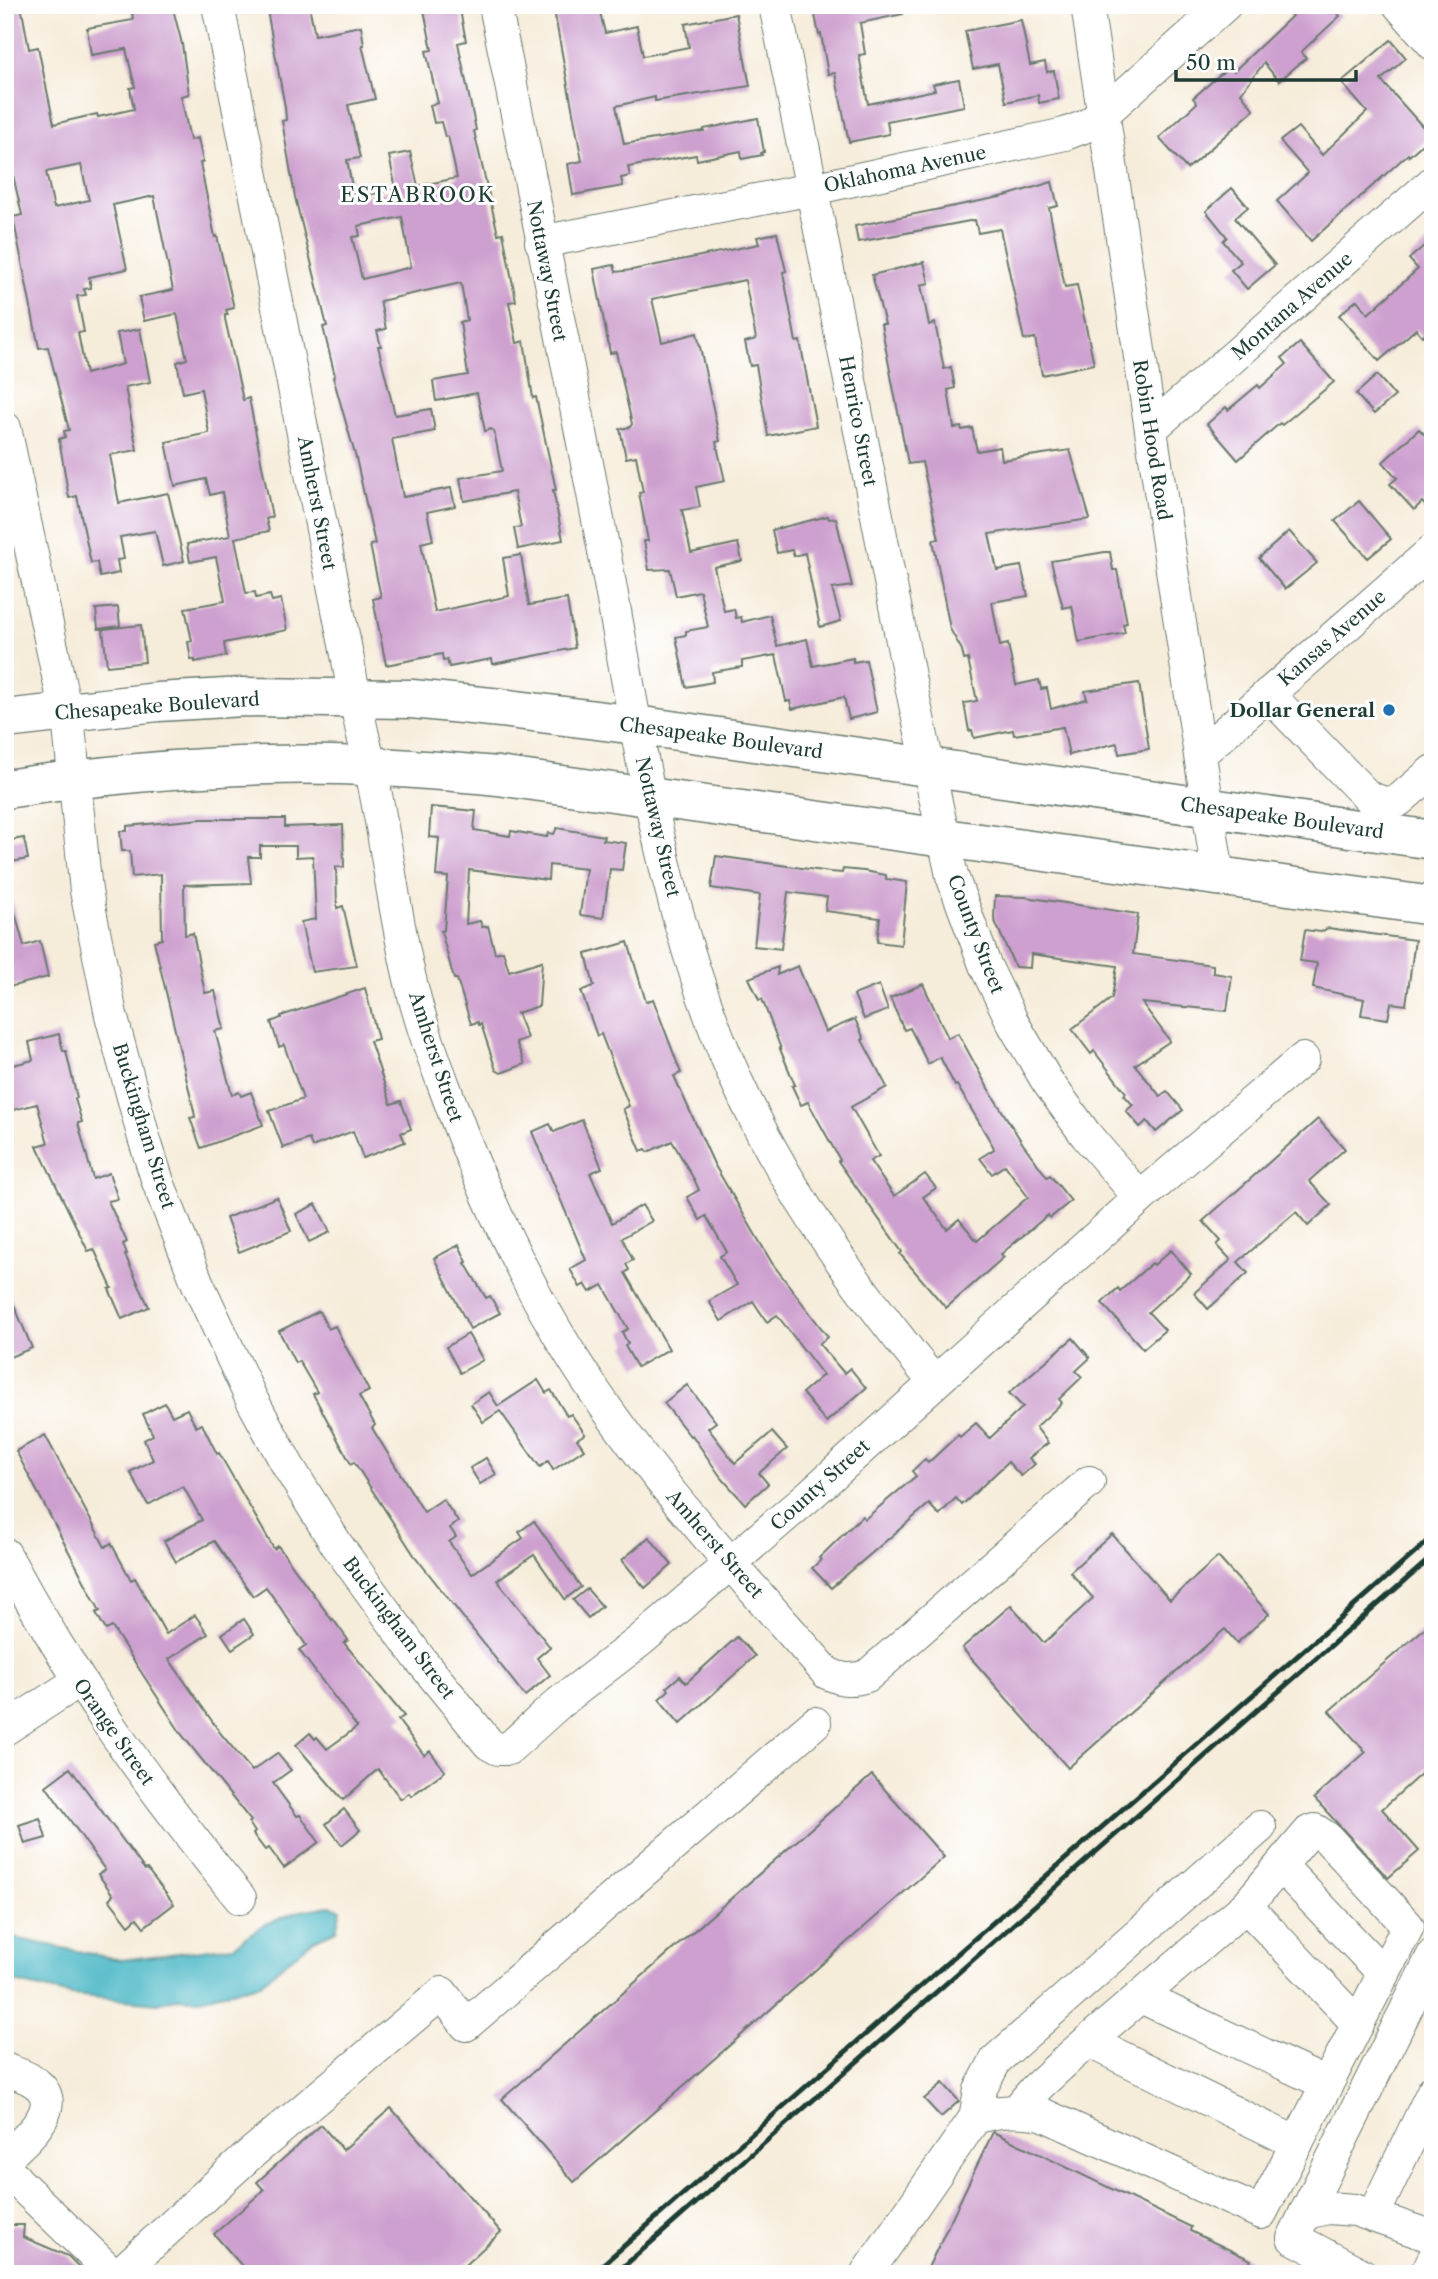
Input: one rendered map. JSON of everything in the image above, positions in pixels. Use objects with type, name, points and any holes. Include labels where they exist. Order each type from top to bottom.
[{"type":"main road","name":"Chesapeake Boulevard","points":[[5,719],[158,702],[243,697],[412,699],[636,725],[1420,838]]},
{"type":"main road","points":[[5,789],[135,772],[271,765],[368,766],[498,776],[1433,906]]},
{"type":"street","name":"Amherst Street","points":[[218,5],[354,698],[376,792],[412,988],[434,1060],[489,1201],[529,1282],[574,1359],[616,1422],[655,1473],[827,1673],[839,1679],[853,1680],[867,1676],[1089,1482]]},
{"type":"street","name":"Nottaway Street","points":[[495,5],[650,796],[690,961],[745,1099],[783,1172],[825,1240],[888,1326],[934,1382]]},
{"type":"street","name":"Henrico Street","points":[[775,5],[943,836]]},
{"type":"street","name":"Robin Hood Road","points":[[1087,5],[1218,875]]},
{"type":"street","name":"Oklahoma Avenue","points":[[541,242],[811,189],[1065,134],[1086,126],[1103,114],[1225,5]]},
{"type":"street","points":[[1399,5],[1433,44]]},
{"type":"street","name":"Montana Avenue","points":[[1151,429],[1433,182]]},
{"type":"street","name":"Buckingham Street","points":[[5,428],[66,711],[86,891],[111,1015],[158,1182],[197,1282],[251,1398],[288,1466],[337,1545],[419,1658],[489,1744]]},
{"type":"street","name":"Kansas Avenue","points":[[1200,754],[1433,550]]},
{"type":"street","points":[[1268,694],[1376,800],[1420,838]]},
{"type":"street","points":[[1340,827],[1376,800],[1398,801],[1433,771]]},
{"type":"street","name":"County Street","points":[[943,836],[952,876],[985,965],[1014,1025],[1047,1081],[1086,1135],[1140,1198]]},
{"type":"street","name":"County Street","points":[[489,1744],[498,1749],[508,1749],[559,1703],[641,1640],[1140,1198],[1303,1059]]},
{"type":"street","name":"Orange Street","points":[[5,1554],[79,1682],[116,1738],[175,1818],[240,1898]]},
{"type":"street","points":[[5,1728],[79,1682]]},
{"type":"street","points":[[119,2274],[247,2157],[442,1993],[466,2025],[815,1723]]},
{"type":"street","points":[[866,2274],[975,2118],[980,2090],[996,2060],[1260,1827]]},
{"type":"street","points":[[975,2118],[994,2112],[1017,2110],[1042,2114],[1261,2213],[1408,1926],[1327,1838],[1315,1830],[1309,1832],[1246,1906],[1088,2041],[1034,2090],[1017,2110]]},
{"type":"street","points":[[1281,1866],[1384,1975]]},
{"type":"street","points":[[1246,1906],[1358,2024]]},
{"type":"street","points":[[1361,2274],[1293,2238],[1433,1955]]},
{"type":"street","points":[[1141,1997],[1328,2084]]},
{"type":"street","points":[[1088,2041],[1297,2143]]},
{"type":"street","points":[[5,2069],[32,2080],[46,2100],[45,2115],[38,2128],[5,2158]]},
{"type":"street","points":[[1373,2216],[1433,2091]]},
{"type":"street","points":[[5,2166],[18,2182],[113,2274]]},
{"type":"street","points":[[1305,2213],[1328,2208],[1355,2210],[1433,2237]]},
{"type":"street","points":[[1426,2274],[1433,2260]]},
{"type":"water","points":[[329,1906],[341,1909],[336,1930],[314,1940],[259,1984],[200,1999],[175,1998],[158,2003],[71,1995],[5,1980],[5,1936],[121,1960],[234,1946],[264,1925],[296,1912]]},
{"type":"building","points":[[5,5],[21,5],[29,49],[38,47],[54,124],[134,109],[130,88],[135,87],[126,49],[91,55],[87,28],[133,20],[131,5],[172,5],[182,44],[189,94],[181,96],[190,140],[198,138],[203,162],[200,163],[215,237],[217,236],[234,308],[226,310],[228,315],[225,315],[225,319],[243,400],[249,398],[272,517],[266,519],[269,531],[235,538],[246,593],[255,592],[256,598],[270,595],[272,601],[281,599],[287,630],[224,643],[226,656],[195,662],[191,660],[188,642],[192,641],[185,608],[225,601],[216,557],[190,562],[187,544],[230,536],[222,492],[210,495],[206,479],[175,486],[166,442],[209,433],[201,389],[183,393],[177,362],[187,359],[177,314],[144,321],[139,297],[173,290],[154,196],[113,205],[127,269],[89,277],[91,288],[84,289],[86,295],[77,296],[84,332],[78,333],[86,374],[123,364],[117,333],[140,329],[150,382],[125,387],[137,450],[110,455],[119,503],[168,493],[184,561],[163,566],[155,531],[120,537],[124,559],[117,560],[119,573],[100,577],[97,562],[91,563],[77,496],[69,498],[59,439],[65,437],[64,431],[69,430],[48,347],[39,348],[13,217],[22,215],[13,175],[5,177]],"holes":[[[81,165],[89,200],[54,208],[46,172]]]},
{"type":"building","points":[[266,5],[309,5],[315,35],[361,26],[362,45],[375,99],[348,105],[360,158],[347,160],[354,198],[396,189],[389,156],[410,152],[418,186],[457,178],[448,136],[445,137],[441,122],[434,123],[430,105],[438,103],[426,51],[432,50],[423,5],[459,5],[466,41],[458,43],[476,130],[474,131],[498,234],[503,233],[516,301],[509,302],[517,343],[524,341],[533,398],[536,397],[556,490],[553,490],[563,540],[518,549],[514,528],[521,527],[514,492],[464,501],[460,478],[502,471],[494,431],[485,431],[477,393],[436,401],[433,381],[468,375],[460,322],[467,320],[461,283],[380,301],[386,329],[377,331],[381,346],[378,346],[395,415],[431,409],[435,431],[392,439],[403,497],[451,488],[455,506],[427,512],[433,540],[421,543],[435,612],[509,596],[503,558],[521,555],[529,605],[567,599],[575,648],[493,664],[492,659],[449,667],[447,660],[443,661],[442,654],[386,665],[373,599],[381,597],[370,545],[375,544],[356,458],[333,377],[335,376],[323,327],[327,326],[295,197],[282,121],[286,120]],"holes":[[[402,217],[411,267],[362,279],[352,237],[360,236],[358,226]]]},
{"type":"building","points":[[553,5],[595,5],[596,9],[599,8],[605,33],[637,26],[643,56],[689,47],[685,24],[736,14],[750,86],[655,101],[655,97],[616,106],[624,144],[704,131],[758,118],[764,152],[762,155],[742,159],[741,151],[697,160],[696,155],[628,167],[630,176],[621,178],[623,186],[573,195],[568,164],[582,161]]},
{"type":"building","points":[[813,5],[902,5],[903,14],[860,23],[865,54],[859,55],[868,104],[935,90],[933,84],[959,79],[964,106],[887,121],[889,134],[849,142],[835,73],[828,74]]},
{"type":"building","points":[[1282,5],[1331,5],[1340,16],[1301,52],[1306,58],[1279,81],[1264,63],[1241,93],[1254,110],[1187,169],[1159,138],[1197,103],[1193,98],[1230,66],[1234,71],[1292,16]]},
{"type":"building","points":[[1021,20],[1030,65],[1045,62],[1047,72],[1054,71],[1059,99],[1039,103],[1038,95],[1006,102],[998,64],[973,69],[965,31]]},
{"type":"building","points":[[1391,40],[1406,58],[1381,80],[1431,136],[1311,241],[1277,201],[1308,173],[1280,141],[1298,127],[1322,155],[1367,112],[1341,82]]},
{"type":"building","points":[[1052,182],[1058,206],[1049,208],[1065,287],[1077,285],[1094,364],[1042,375],[1035,338],[1024,340],[1000,229],[978,233],[975,220],[858,242],[855,226],[1005,196]]},
{"type":"building","points":[[1232,188],[1248,207],[1235,218],[1275,265],[1247,289],[1231,270],[1241,262],[1223,241],[1227,237],[1206,211]]},
{"type":"building","points":[[777,233],[786,271],[783,272],[796,342],[800,341],[816,426],[768,436],[756,365],[750,366],[745,342],[756,339],[745,280],[652,299],[662,342],[697,333],[720,441],[716,442],[725,481],[696,487],[700,507],[682,510],[691,553],[738,543],[742,561],[714,567],[724,611],[734,609],[736,618],[741,617],[742,622],[770,615],[777,646],[807,639],[813,666],[853,658],[853,662],[866,660],[877,712],[849,719],[844,697],[792,709],[790,701],[786,701],[776,655],[742,661],[742,667],[712,672],[713,682],[686,687],[676,637],[686,635],[686,631],[708,627],[700,591],[676,596],[670,569],[649,570],[644,541],[648,541],[639,493],[643,492],[636,456],[626,458],[620,429],[632,424],[616,352],[610,353],[594,269],[614,265],[616,272],[632,270],[759,244],[757,237]]},
{"type":"building","points":[[1433,238],[1433,326],[1422,336],[1416,329],[1379,361],[1339,315],[1357,300],[1368,314],[1418,269],[1409,259]]},
{"type":"building","points":[[924,262],[929,283],[921,285],[929,325],[935,323],[944,369],[951,367],[955,388],[948,390],[954,428],[972,428],[977,451],[1000,447],[1002,460],[1070,450],[1090,519],[989,534],[997,570],[1021,566],[1028,596],[992,602],[1000,646],[1008,644],[1016,685],[1039,680],[1041,689],[1047,688],[1051,709],[1087,699],[1085,691],[1139,683],[1149,749],[1119,754],[1117,743],[1069,755],[1063,727],[1014,735],[1013,730],[974,738],[972,730],[969,731],[964,703],[977,701],[968,659],[964,660],[962,650],[950,629],[933,540],[939,539],[922,462],[908,464],[881,324],[885,324],[872,275]]},
{"type":"building","points":[[1300,343],[1334,382],[1282,425],[1280,423],[1238,460],[1207,424],[1258,385],[1260,388],[1287,364],[1282,358]]},
{"type":"building","points":[[1377,375],[1395,396],[1374,414],[1356,394]]},
{"type":"building","points":[[1419,429],[1433,443],[1433,514],[1422,502],[1414,510],[1390,484],[1397,478],[1383,462]]},
{"type":"building","points":[[1359,501],[1391,539],[1368,558],[1335,521]]},
{"type":"building","points":[[828,516],[829,519],[836,518],[852,586],[832,589],[841,621],[820,627],[805,553],[794,556],[792,550],[777,553],[772,530]]},
{"type":"building","points":[[1289,531],[1317,563],[1285,589],[1259,558]]},
{"type":"building","points":[[1110,552],[1113,570],[1117,570],[1127,623],[1123,624],[1125,633],[1079,642],[1072,606],[1063,608],[1051,561]]},
{"type":"building","points":[[118,607],[120,626],[98,629],[96,609]]},
{"type":"building","points":[[141,625],[145,662],[107,666],[103,629]]},
{"type":"building","points":[[431,807],[476,811],[474,830],[510,836],[511,831],[547,837],[548,833],[554,834],[557,828],[604,836],[603,840],[626,843],[622,870],[610,869],[603,918],[580,915],[586,869],[549,865],[548,880],[469,870],[466,924],[480,921],[482,927],[488,926],[495,953],[503,951],[509,971],[542,961],[539,1006],[517,1013],[527,1038],[516,1042],[525,1064],[501,1073],[496,1070],[481,1024],[471,1024],[457,979],[454,979],[441,931],[444,930],[448,877],[436,876],[439,838],[429,837]]},
{"type":"building","points":[[202,819],[285,819],[285,827],[343,825],[344,867],[336,867],[337,908],[343,906],[357,966],[312,972],[301,922],[316,919],[313,856],[296,857],[296,846],[260,846],[260,857],[248,857],[251,883],[184,885],[185,935],[193,933],[205,993],[215,991],[224,1029],[215,1031],[232,1095],[239,1092],[241,1096],[251,1092],[263,1125],[201,1148],[190,1118],[195,1117],[194,1111],[154,941],[162,939],[161,874],[132,877],[130,851],[122,851],[120,831],[127,831],[127,826]]},
{"type":"building","points":[[24,838],[28,859],[5,863],[5,841]]},
{"type":"building","points":[[716,856],[830,872],[842,873],[843,869],[864,871],[886,875],[886,879],[907,882],[901,945],[877,942],[880,918],[825,911],[827,897],[788,892],[781,949],[754,946],[760,895],[711,888]]},
{"type":"building","points":[[995,896],[1025,897],[1138,914],[1133,954],[1213,965],[1213,973],[1232,976],[1227,1011],[1142,1003],[1170,1041],[1135,1065],[1160,1096],[1167,1091],[1183,1110],[1156,1132],[1147,1121],[1140,1127],[1126,1111],[1133,1105],[1124,1095],[1126,1093],[1094,1051],[1091,1054],[1072,1029],[1112,998],[1117,966],[1031,954],[1030,968],[1015,967],[994,919]]},
{"type":"building","points":[[11,898],[24,946],[40,941],[48,977],[5,988],[5,899]]},
{"type":"building","points":[[1328,928],[1415,940],[1406,1005],[1391,1003],[1388,1019],[1361,1015],[1364,999],[1313,988],[1317,963],[1300,961],[1305,930],[1321,932]]},
{"type":"building","points":[[628,942],[646,1002],[653,999],[681,1073],[674,1076],[714,1164],[772,1263],[828,1337],[819,1344],[844,1373],[850,1368],[866,1388],[826,1422],[802,1393],[823,1375],[777,1315],[767,1322],[753,1301],[721,1321],[709,1301],[737,1285],[720,1256],[727,1252],[706,1216],[700,1220],[687,1197],[699,1190],[695,1181],[672,1141],[648,1152],[646,1149],[641,1151],[623,1109],[629,1106],[601,1034],[597,1036],[581,991],[594,986],[586,954]]},
{"type":"building","points":[[798,966],[825,1032],[855,1019],[864,1039],[862,1040],[887,1087],[851,1107],[879,1156],[870,1161],[894,1196],[925,1174],[936,1188],[923,1197],[947,1229],[959,1219],[977,1241],[1028,1197],[1005,1165],[992,1174],[980,1158],[994,1149],[957,1085],[955,1086],[940,1057],[928,1064],[910,1028],[904,1030],[890,998],[923,984],[948,1038],[958,1033],[1023,1144],[1047,1177],[1050,1175],[1071,1201],[1050,1218],[1048,1215],[1001,1254],[1004,1257],[946,1308],[900,1254],[902,1252],[838,1161],[840,1160],[808,1102],[801,1105],[792,1086],[795,1085],[762,999],[759,1000],[749,978],[778,967],[777,975]]},
{"type":"building","points":[[879,985],[888,1010],[864,1019],[854,995]]},
{"type":"building","points":[[365,988],[378,1039],[370,1041],[391,1104],[401,1101],[411,1129],[401,1133],[405,1142],[363,1158],[353,1131],[312,1147],[309,1139],[283,1148],[269,1111],[303,1099],[284,1045],[279,1047],[271,1022],[281,1016]]},
{"type":"building","points":[[59,1034],[63,1051],[66,1051],[82,1122],[78,1123],[93,1179],[109,1173],[118,1199],[108,1201],[127,1242],[123,1244],[127,1254],[125,1255],[149,1307],[122,1319],[109,1289],[112,1288],[94,1249],[88,1251],[37,1146],[48,1143],[37,1104],[5,1112],[5,1067],[33,1060],[29,1042]]},
{"type":"building","points":[[1318,1119],[1345,1149],[1309,1181],[1331,1205],[1308,1226],[1296,1212],[1238,1262],[1248,1273],[1208,1309],[1194,1293],[1231,1260],[1217,1245],[1221,1241],[1203,1221]]},
{"type":"building","points":[[582,1120],[602,1168],[590,1173],[612,1223],[642,1205],[652,1221],[622,1238],[633,1260],[626,1264],[629,1270],[625,1273],[669,1349],[637,1367],[625,1346],[628,1344],[622,1332],[628,1329],[603,1285],[590,1292],[585,1284],[580,1287],[570,1269],[586,1260],[532,1132],[550,1124],[554,1132]]},
{"type":"building","points":[[277,1197],[291,1231],[239,1252],[226,1218]]},
{"type":"building","points":[[316,1204],[330,1232],[309,1242],[296,1214]]},
{"type":"building","points":[[459,1245],[467,1262],[465,1263],[486,1298],[490,1296],[500,1313],[470,1329],[434,1258]]},
{"type":"building","points":[[1171,1250],[1191,1274],[1148,1312],[1165,1330],[1143,1349],[1102,1303],[1118,1288],[1120,1291]]},
{"type":"building","points":[[5,1283],[32,1348],[5,1359]]},
{"type":"building","points":[[319,1311],[328,1329],[335,1326],[369,1391],[359,1396],[375,1425],[372,1428],[424,1512],[443,1499],[458,1522],[450,1528],[456,1537],[449,1542],[472,1574],[523,1538],[519,1532],[534,1521],[581,1587],[565,1599],[534,1555],[497,1580],[550,1647],[537,1658],[550,1675],[525,1696],[414,1555],[354,1462],[351,1464],[313,1394],[317,1392],[299,1361],[295,1363],[279,1331]]},
{"type":"building","points":[[468,1334],[483,1360],[460,1373],[446,1347]]},
{"type":"building","points":[[1073,1338],[1090,1358],[1076,1371],[1082,1377],[1059,1399],[1062,1403],[1036,1427],[1048,1443],[1029,1458],[1035,1464],[1021,1476],[1008,1462],[962,1505],[956,1498],[939,1515],[929,1504],[831,1588],[812,1568],[821,1560],[819,1558],[862,1516],[865,1519],[916,1476],[912,1471],[925,1459],[928,1463],[958,1435],[960,1437],[976,1423],[990,1438],[1023,1407],[1009,1393]]},
{"type":"building","points":[[538,1380],[546,1393],[551,1390],[567,1416],[571,1414],[585,1434],[577,1439],[584,1449],[553,1470],[548,1461],[540,1467],[500,1411],[483,1422],[471,1404],[489,1392],[498,1406]]},
{"type":"building","points":[[687,1385],[716,1422],[708,1428],[735,1463],[772,1432],[787,1449],[759,1473],[768,1484],[745,1504],[664,1403]]},
{"type":"building","points":[[165,1403],[172,1416],[187,1409],[196,1427],[202,1424],[274,1549],[278,1546],[348,1640],[344,1643],[404,1716],[398,1720],[424,1755],[430,1751],[445,1771],[411,1796],[409,1793],[401,1799],[378,1769],[343,1800],[296,1745],[310,1733],[327,1749],[357,1727],[299,1650],[306,1645],[266,1587],[253,1596],[214,1541],[176,1562],[164,1541],[202,1520],[183,1486],[148,1505],[130,1472],[153,1460],[144,1440],[153,1435],[143,1414]]},
{"type":"building","points":[[45,1435],[105,1547],[111,1543],[131,1580],[135,1578],[166,1634],[195,1615],[208,1634],[169,1659],[221,1734],[252,1771],[277,1753],[291,1770],[273,1783],[319,1842],[284,1868],[269,1848],[265,1850],[253,1834],[255,1832],[249,1823],[251,1821],[182,1735],[112,1627],[106,1630],[96,1613],[100,1611],[16,1451]]},
{"type":"building","points":[[486,1458],[496,1474],[480,1484],[470,1468]]},
{"type":"building","points":[[1112,1534],[1170,1600],[1218,1557],[1269,1614],[1237,1643],[1225,1629],[1068,1768],[962,1648],[1011,1605],[1044,1643],[1093,1598],[1070,1572]]},
{"type":"building","points":[[649,1537],[672,1565],[645,1588],[622,1560]]},
{"type":"building","points":[[587,1589],[602,1606],[588,1618],[573,1600]]},
{"type":"building","points":[[244,1619],[254,1634],[232,1649],[222,1634]]},
{"type":"building","points":[[1433,1621],[1433,1763],[1382,1809],[1419,1851],[1388,1878],[1314,1798],[1366,1752],[1329,1711]]},
{"type":"building","points":[[737,1637],[755,1656],[680,1724],[659,1699],[669,1690],[667,1687],[680,1676],[686,1683]]},
{"type":"building","points":[[70,1768],[145,1870],[147,1869],[174,1904],[144,1927],[137,1918],[129,1925],[109,1899],[113,1895],[98,1874],[105,1870],[46,1786]]},
{"type":"building","points":[[872,1775],[944,1857],[574,2182],[502,2099]]},
{"type":"building","points":[[344,1809],[360,1830],[342,1845],[326,1824]]},
{"type":"building","points":[[40,1818],[46,1838],[25,1844],[19,1825]]},
{"type":"building","points":[[943,2083],[959,2101],[941,2117],[924,2099]]},
{"type":"building","points":[[391,2108],[501,2232],[455,2274],[249,2274],[214,2234],[264,2190],[257,2182],[321,2125],[343,2150]]},
{"type":"building","points":[[993,2132],[1191,2227],[1190,2231],[1251,2260],[1245,2274],[925,2274]]},
{"type":"building","points":[[5,2225],[24,2225],[23,2237],[68,2256],[86,2274],[5,2274]]},
{"type":"railway","points":[[592,2274],[1433,1537]]},
{"type":"railway","points":[[615,2274],[1433,1556]]},
{"type":"place","name":"Dollar General","points":[[1389,710]]},
{"type":"district","name":"ESTABROOK","points":[[418,194]]}]
